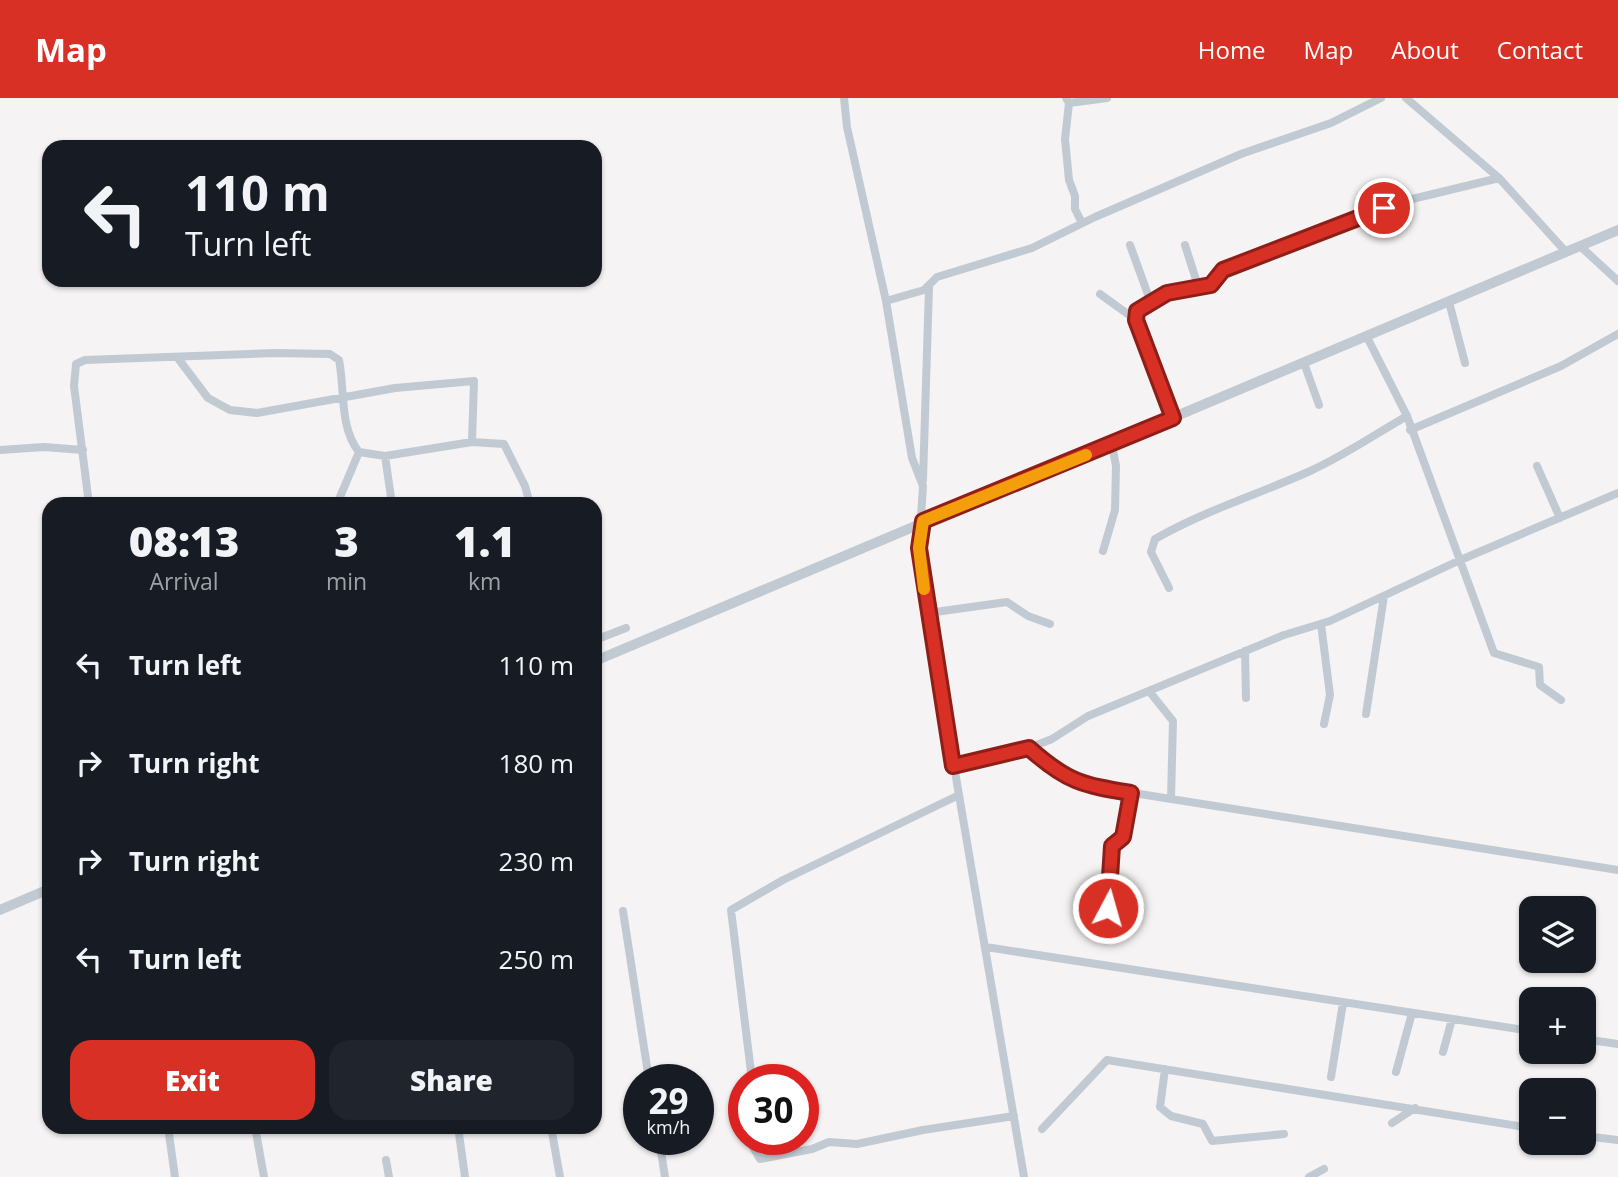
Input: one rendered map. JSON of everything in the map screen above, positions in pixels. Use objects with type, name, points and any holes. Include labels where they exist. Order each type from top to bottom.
[{"type":"street","points":[[844,98],[847,127],[886,301],[912,458],[923,486]]},
{"type":"street","points":[[1082,223],[1075,209],[1075,196],[1069,180],[1067,100],[1107,98]]},
{"type":"street","points":[[886,301],[929,287],[937,277],[1032,248],[1082,223],[1241,154],[1331,123],[1381,98]]},
{"type":"street","points":[[1406,98],[1499,178],[1566,252]]},
{"type":"street","points":[[1173,418],[1136,320],[1137,311],[1167,293],[1211,285],[1223,270],[1404,201],[1499,178]]},
{"type":"street","points":[[602,658],[1618,230]]},
{"type":"street","points":[[1130,245],[1151,303]]},
{"type":"street","points":[[1185,245],[1199,289]]},
{"type":"street","points":[[1580,246],[1618,281]]},
{"type":"street","points":[[929,287],[923,521],[919,548],[953,766],[1024,1177]]},
{"type":"street","points":[[1100,294],[1136,320]]},
{"type":"street","points":[[1449,302],[1465,363]]},
{"type":"street","points":[[1410,430],[1561,366],[1618,334]]},
{"type":"street","points":[[1367,337],[1407,416],[1494,653],[1539,667],[1540,685],[1561,700]]},
{"type":"street","points":[[88,497],[74,386],[76,364],[85,360],[330,354],[339,360],[342,399],[352,442],[359,452],[384,456],[472,442],[504,444],[528,497]]},
{"type":"street","points":[[177,358],[208,398],[230,410],[257,414],[395,388],[474,381],[472,442]]},
{"type":"street","points":[[1304,363],[1319,405]]},
{"type":"street","points":[[1169,589],[1151,552],[1155,539],[1213,509],[1310,471],[1407,416]]},
{"type":"street","points":[[1103,551],[1115,510],[1116,466],[1112,444]]},
{"type":"street","points":[[0,450],[44,447],[83,450]]},
{"type":"street","points":[[340,497],[359,452]]},
{"type":"street","points":[[384,456],[391,497]]},
{"type":"street","points":[[1537,466],[1560,518]]},
{"type":"street","points":[[953,766],[1029,748],[1052,738],[1088,716],[1245,651],[1321,624],[1458,561],[1618,493]]},
{"type":"street","points":[[1366,714],[1384,596]]},
{"type":"street","points":[[928,613],[1007,602],[1028,616],[1050,624]]},
{"type":"street","points":[[1321,624],[1330,695],[1324,724]]},
{"type":"street","points":[[602,637],[626,628]]},
{"type":"street","points":[[1245,651],[1246,698]]},
{"type":"street","points":[[1149,691],[1173,721],[1171,798]]},
{"type":"street","points":[[1029,748],[1056,773],[1083,785],[1618,870]]},
{"type":"street","points":[[1112,919],[1107,901],[1112,848],[1117,839],[1123,837],[1131,793]]},
{"type":"street","points":[[750,1064],[731,910],[783,880],[959,795]]},
{"type":"street","points":[[0,910],[42,892]]},
{"type":"street","points":[[623,911],[647,1064]]},
{"type":"street","points":[[986,947],[1519,1029]]},
{"type":"street","points":[[1331,1077],[1343,1003]]},
{"type":"street","points":[[1396,1072],[1412,1013]]},
{"type":"street","points":[[1443,1052],[1452,1019]]},
{"type":"street","points":[[1596,1041],[1618,1044]]},
{"type":"street","points":[[1042,1129],[1107,1060],[1519,1126]]},
{"type":"street","points":[[1165,1069],[1160,1107],[1171,1116],[1203,1124],[1212,1141],[1284,1134]]},
{"type":"street","points":[[1392,1124],[1415,1108]]},
{"type":"street","points":[[819,1146],[829,1142],[857,1144],[923,1130],[1014,1116]]},
{"type":"street","points":[[169,1134],[175,1177]]},
{"type":"street","points":[[256,1134],[264,1177]]},
{"type":"street","points":[[459,1134],[465,1177]]},
{"type":"street","points":[[552,1134],[560,1177]]},
{"type":"street","points":[[1596,1137],[1618,1140]]},
{"type":"street","points":[[662,1155],[665,1177]]},
{"type":"street","points":[[758,1155],[760,1159],[781,1155]]},
{"type":"street","points":[[386,1160],[389,1177]]},
{"type":"street","points":[[1308,1177],[1324,1169]]},
{"type":"slow traffic","points":[[924,589],[919,548],[923,521],[1086,455]]},
{"type":"route","points":[[1108,908],[1112,846],[1117,839],[1123,837],[1131,793],[1083,785],[1056,773],[1029,748],[1007,751],[953,766],[919,548],[923,521],[1173,418],[1136,320],[1137,311],[1167,293],[1196,290],[1211,285],[1223,270],[1384,208]]}]
